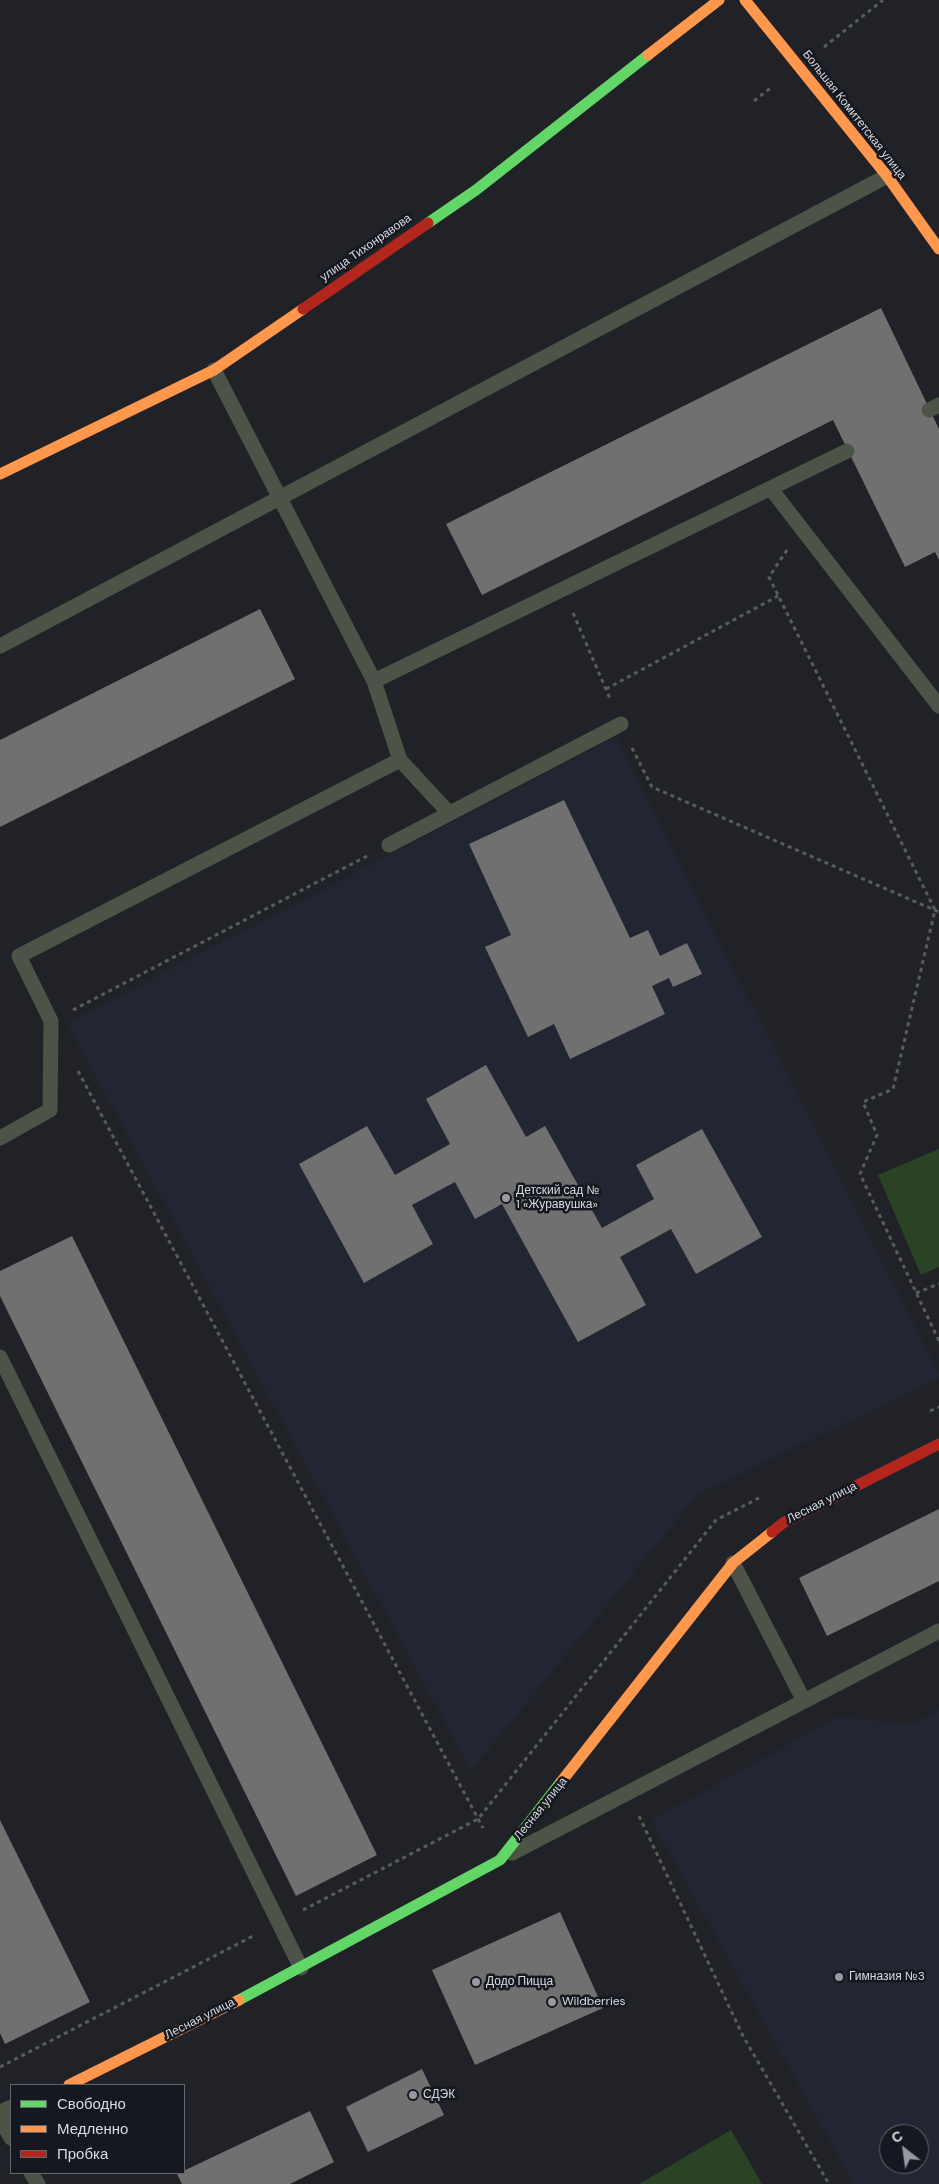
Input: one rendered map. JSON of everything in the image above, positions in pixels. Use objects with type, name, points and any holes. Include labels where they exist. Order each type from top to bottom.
[{"type":"street","name":"улица Тихонравова","points":[[0,474],[214,370],[476,190],[719,0]]},
{"type":"street","name":"Большая Комитетская улица","points":[[745,0],[886,176],[939,249]]},
{"type":"street","name":"Лесная улица","points":[[71,2084],[301,1968],[500,1860],[733,1563],[783,1523],[939,1444]]},
{"type":"lane","points":[[0,646],[886,176]]},
{"type":"lane","points":[[214,370],[374,681],[400,760],[449,814]]},
{"type":"lane","points":[[374,681],[847,451]]},
{"type":"lane","points":[[771,489],[939,706]]},
{"type":"lane","points":[[389,845],[621,724]]},
{"type":"lane","points":[[0,1138],[50,1110],[51,1021],[19,956],[400,760]]},
{"type":"lane","points":[[0,1357],[301,1968]]},
{"type":"lane","points":[[733,1563],[804,1701]]},
{"type":"lane","points":[[500,1860],[939,1631]]},
{"type":"path","points":[[802,528],[769,577],[937,911],[893,1089],[863,1102],[877,1135],[860,1174],[939,1341]]},
{"type":"path","points":[[563,589],[621,724],[652,787],[937,911]]},
{"type":"path","points":[[606,689],[778,596]]},
{"type":"path","points":[[51,1021],[389,845]]},
{"type":"path","points":[[75,1065],[500,1860]]},
{"type":"path","points":[[916,1293],[939,1284]]},
{"type":"path","points":[[921,1416],[939,1407]]},
{"type":"path","points":[[0,2067],[478,1819],[716,1520],[761,1497]]},
{"type":"path","points":[[626,1793],[645,1827],[743,2036],[829,2184]]},
{"type":"shaded area","name":"Детский сад № 1 «Журавушка»","points":[[616,737],[939,1374],[939,1378],[698,1494],[471,1771],[67,1023]]},
{"type":"shaded area","name":"Гимназия №3","points":[[939,1709],[939,2184],[854,2184],[651,1820],[838,1717],[915,1724]]},
{"type":"green space","points":[[939,1149],[939,1267],[921,1275],[878,1175]]},
{"type":"green space","points":[[731,2130],[762,2184],[639,2184]]},
{"type":"building","points":[[881,308],[939,429],[939,560],[935,552],[905,567],[833,420],[482,595],[446,524]]},
{"type":"building","points":[[260,609],[295,679],[0,827],[0,740]]},
{"type":"building","points":[[564,800],[630,938],[648,930],[660,956],[687,943],[702,974],[673,987],[669,978],[652,986],[665,1014],[570,1059],[554,1024],[528,1037],[485,947],[511,935],[469,844]]},
{"type":"building","points":[[486,1065],[526,1137],[545,1126],[602,1228],[654,1199],[636,1165],[702,1129],[762,1237],[696,1274],[671,1229],[620,1257],[646,1305],[578,1342],[502,1204],[475,1219],[455,1182],[412,1205],[433,1244],[364,1283],[299,1164],[367,1126],[395,1175],[450,1144],[426,1099]]},
{"type":"building","points":[[72,1236],[377,1855],[296,1896],[0,1296],[0,1271]]},
{"type":"building","points":[[939,1509],[939,1581],[827,1636],[799,1578]]},
{"type":"building","points":[[0,1820],[90,2002],[5,2044],[0,2033]]},
{"type":"building","points":[[560,1912],[603,2008],[475,2065],[432,1970]]},
{"type":"building","points":[[422,2069],[444,2115],[368,2152],[346,2107]]},
{"type":"building","points":[[310,2111],[334,2162],[290,2184],[182,2184],[177,2174],[185,2174],[185,2170]]},
{"type":"traffic: fast","points":[[428,223],[476,190],[648,55]]},
{"type":"traffic: fast","points":[[239,2000],[500,1860],[561,1782]]},
{"type":"traffic: slow","points":[[648,55],[719,0]]},
{"type":"traffic: slow","points":[[745,0],[887,176],[939,249]]},
{"type":"traffic: slow","points":[[0,474],[214,370],[303,309]]},
{"type":"traffic: slow","points":[[561,1782],[733,1563],[772,1532]]},
{"type":"traffic: slow","points":[[71,2084],[239,2000]]},
{"type":"traffic: jam","points":[[303,309],[428,223]]},
{"type":"traffic: jam","points":[[772,1532],[783,1523],[939,1444]]},
{"type":"place","name":"Детский сад № 1 «Журавушка»","points":[[506,1198]]},
{"type":"place","name":"Гимназия №3","points":[[839,1977]]},
{"type":"place","name":"Додо Пицца","points":[[476,1982]]},
{"type":"place","name":"Wildberries","points":[[552,2002]]},
{"type":"place","name":"СДЭК","points":[[413,2095]]}]
